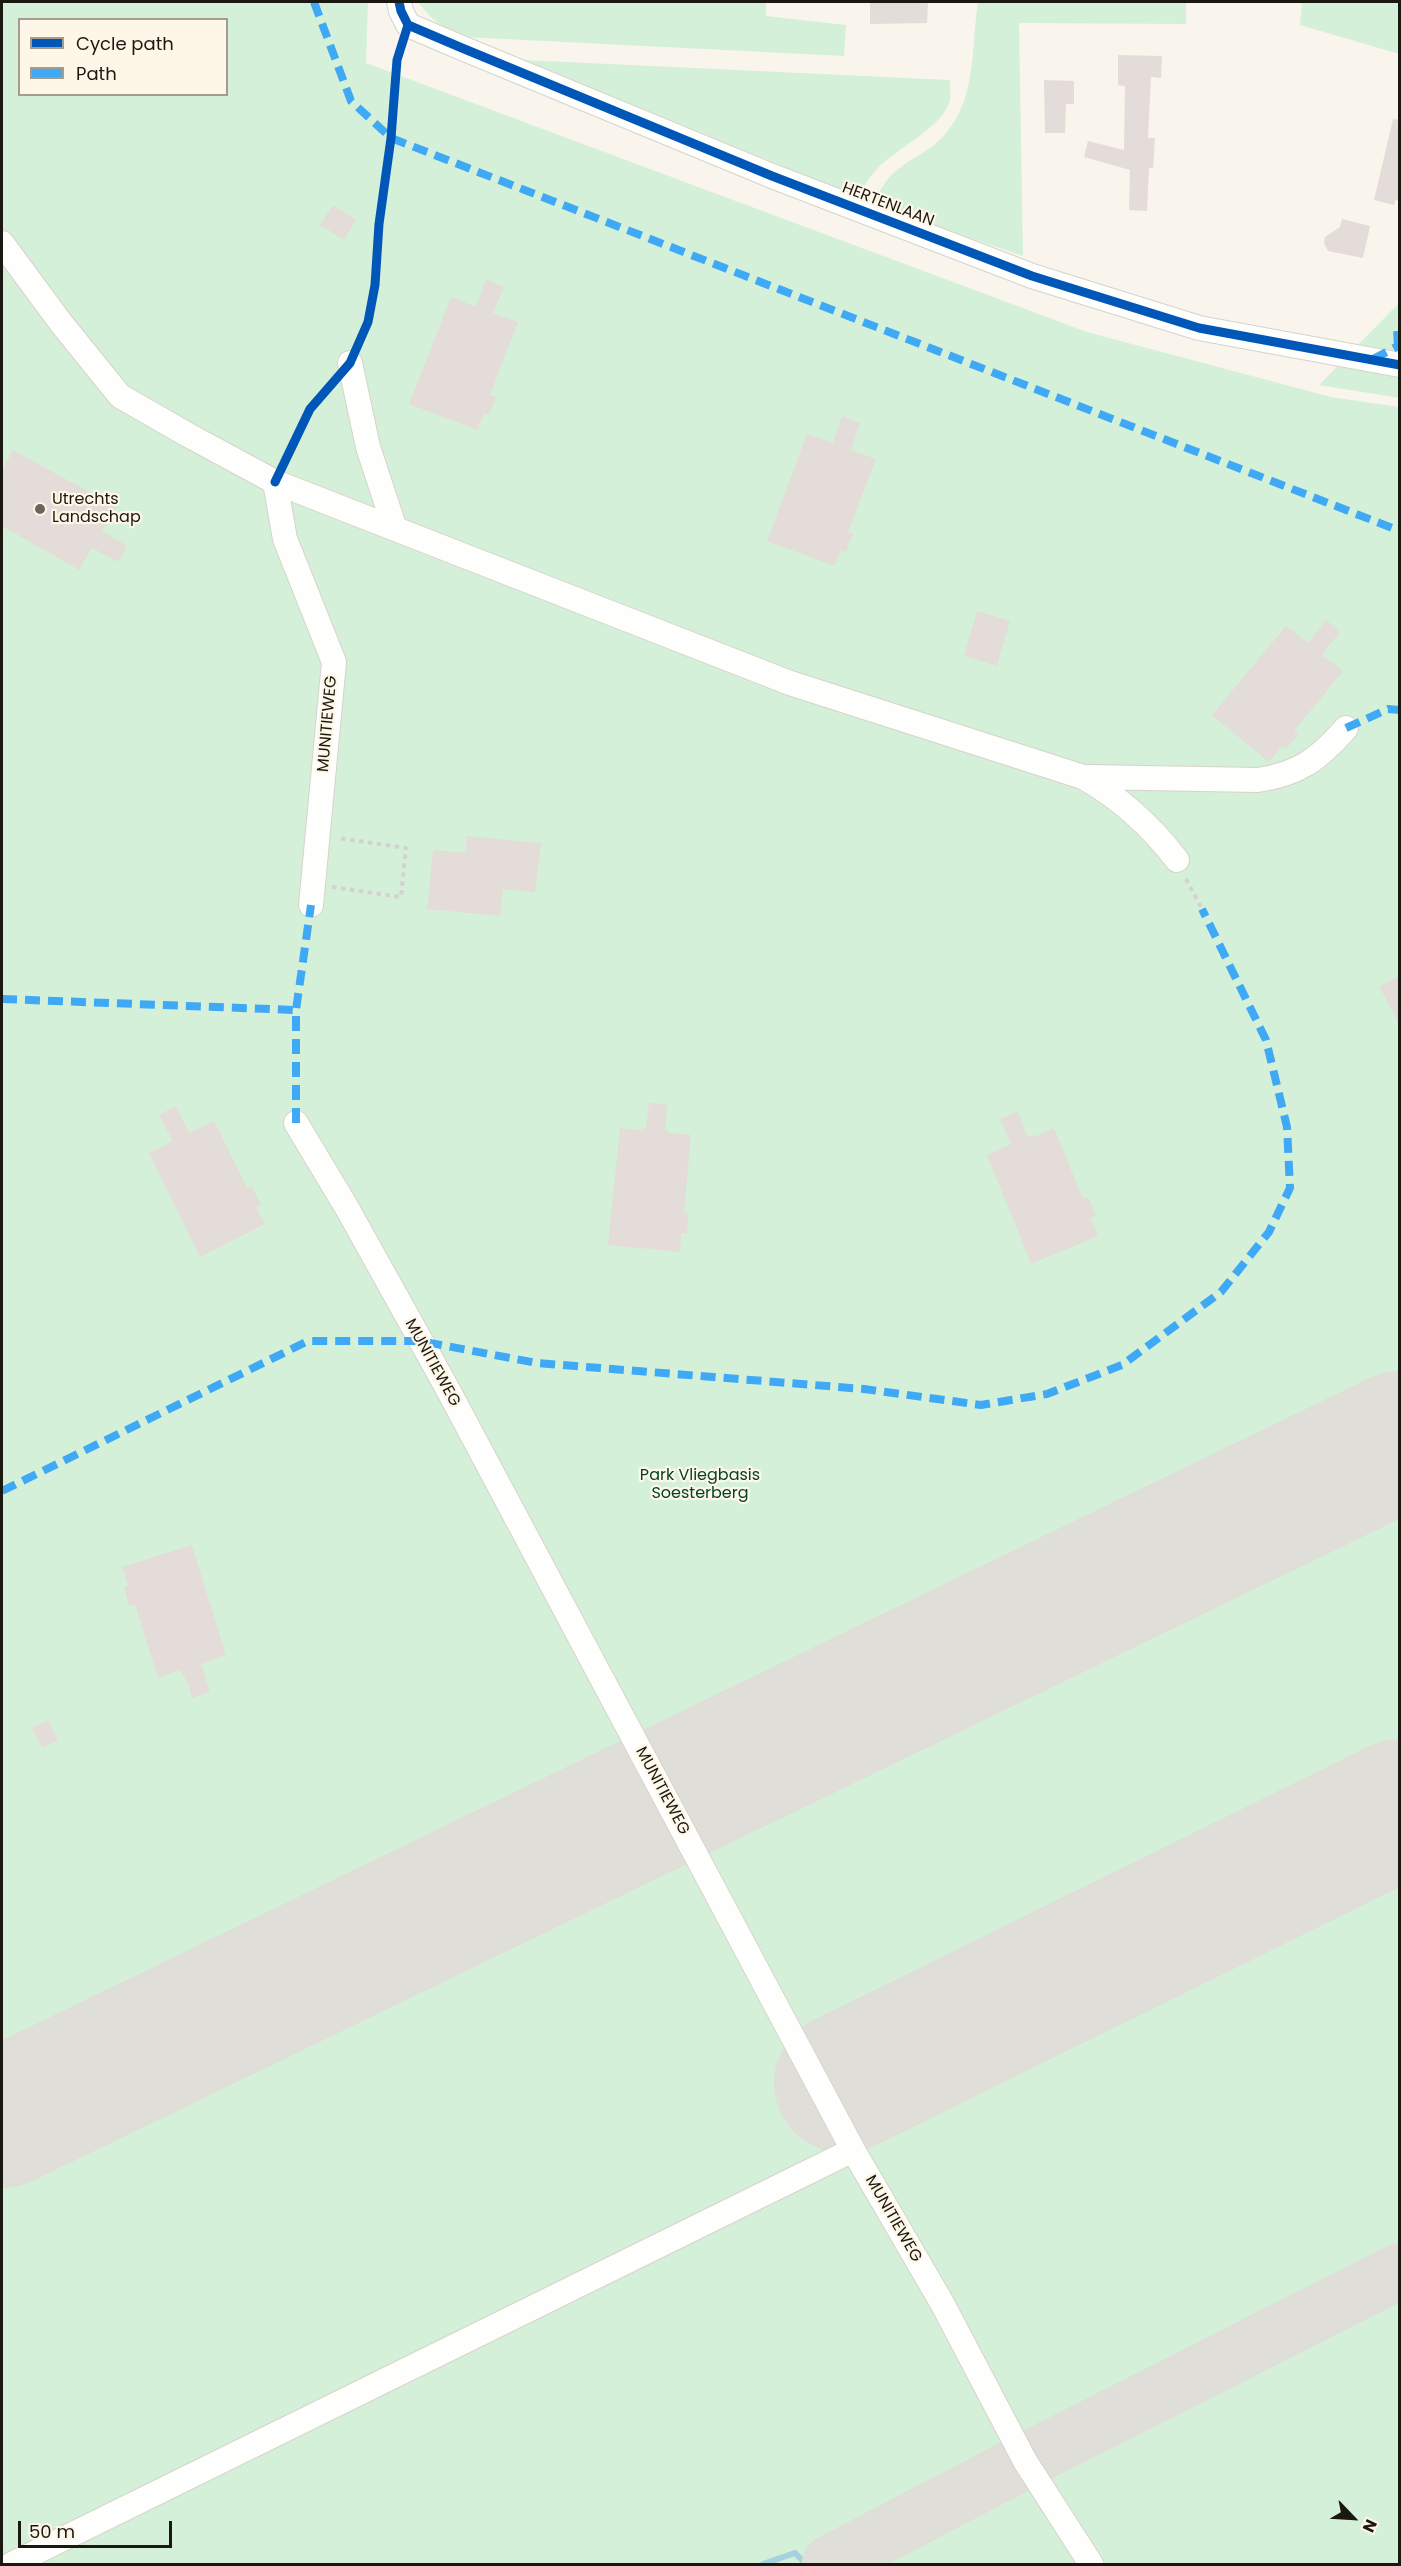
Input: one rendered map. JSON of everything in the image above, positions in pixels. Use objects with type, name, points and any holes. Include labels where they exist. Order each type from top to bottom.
[{"type":"street","name":"HERTENLAAN","points":[[399,2],[408,25],[772,176],[1032,276],[1199,328],[1400,365]]},
{"type":"street","points":[[2,243],[61,323],[120,396],[275,482],[790,682],[1083,777],[1107,790],[1139,817],[1160,838],[1177,860]]},
{"type":"street","points":[[350,363],[368,447],[395,529]]},
{"type":"street","name":"MUNITIEWEG","points":[[275,482],[285,539],[334,662],[312,895]]},
{"type":"street","points":[[1083,777],[1258,780],[1277,778],[1297,771],[1327,750],[1346,728]]},
{"type":"street","name":"MUNITIEWEG","points":[[296,1122],[347,1208],[451,1397],[853,2150],[942,2303],[1024,2461],[1090,2565]]},
{"type":"street","points":[[12,2565],[853,2150]]},
{"type":"path","points":[[312,895],[401,897],[406,848],[318,836]]},
{"type":"path","points":[[1177,860],[1202,909]]},
{"type":"green space","name":"Park Vliegbasis Soesterberg","points":[[2,2],[368,2],[366,63],[1087,332],[1331,397],[1399,407],[1399,2564],[2,2564]]},
{"type":"green space","points":[[418,2],[766,2],[766,16],[846,25],[844,56],[464,37],[438,23]]},
{"type":"green space","points":[[978,2],[1186,2],[1186,24],[1019,23],[1023,256],[914,219],[875,202],[889,177],[937,143],[956,119],[968,87]]},
{"type":"green space","points":[[1302,2],[1399,2],[1399,54],[1300,25]]},
{"type":"green space","points":[[524,60],[950,80],[950,97],[941,117],[879,167],[858,197]]},
{"type":"green space","points":[[1399,303],[1399,398],[1319,385]]},
{"type":"building","points":[[870,2],[928,2],[927,23],[870,24]]},
{"type":"building","points":[[1118,55],[1162,56],[1161,78],[1151,77],[1148,138],[1155,138],[1153,168],[1149,168],[1147,211],[1129,210],[1130,170],[1084,157],[1088,141],[1124,150],[1125,86],[1118,85]]},
{"type":"building","points":[[1044,80],[1074,81],[1074,104],[1066,104],[1065,133],[1045,133]]},
{"type":"building","points":[[1393,119],[1400,120],[1400,201],[1395,200],[1394,205],[1374,200]]},
{"type":"building","points":[[333,205],[356,220],[344,240],[320,225]]},
{"type":"building","points":[[1342,219],[1370,226],[1363,258],[1328,251],[1324,243],[1325,237],[1340,227]]},
{"type":"building","points":[[486,279],[504,287],[493,313],[518,322],[490,395],[496,397],[489,415],[484,413],[477,430],[409,404],[451,297],[476,307]]},
{"type":"building","points":[[842,416],[860,423],[851,450],[876,459],[848,532],[853,534],[846,552],[841,550],[835,566],[767,541],[807,434],[833,443]]},
{"type":"building","points":[[13,450],[116,507],[102,531],[127,546],[118,562],[92,548],[79,570],[2,526],[2,471]]},
{"type":"building","points":[[977,611],[1010,621],[997,666],[964,656]]},
{"type":"building","points":[[1326,620],[1340,632],[1322,655],[1343,671],[1294,731],[1298,734],[1286,749],[1282,746],[1269,762],[1212,715],[1286,626],[1308,643]]},
{"type":"building","points":[[467,836],[541,843],[535,892],[503,889],[500,916],[427,909],[433,850],[465,853]]},
{"type":"building","points":[[1400,976],[1400,1025],[1379,986]]},
{"type":"building","points":[[649,1103],[667,1105],[665,1130],[670,1133],[691,1135],[684,1212],[689,1213],[687,1234],[681,1233],[680,1252],[608,1245],[620,1128],[642,1130],[646,1128]]},
{"type":"building","points":[[176,1106],[189,1133],[214,1121],[247,1188],[252,1187],[261,1204],[256,1207],[265,1224],[200,1257],[149,1153],[173,1141],[159,1115]]},
{"type":"building","points":[[1018,1111],[1027,1137],[1033,1135],[1034,1137],[1054,1128],[1083,1199],[1088,1197],[1096,1216],[1091,1218],[1098,1236],[1031,1264],[987,1155],[1011,1144],[1000,1119]]},
{"type":"building","points":[[192,1545],[226,1655],[201,1664],[210,1692],[192,1698],[188,1683],[180,1670],[158,1678],[135,1605],[129,1606],[124,1587],[128,1586],[122,1567]]},
{"type":"building","points":[[48,1720],[58,1740],[42,1748],[32,1728]]},
{"type":"waterway","points":[[763,2564],[795,2553],[806,2564]]},
{"type":"taxiway","points":[[830,2563],[1025,2461],[1400,2271]]},
{"type":"runway","points":[[2,2118],[1400,1441]]},
{"type":"runway","points":[[844,2083],[1400,1809]]},
{"type":"marked path","points":[[314,2],[351,101],[391,138],[1400,531]]},
{"type":"marked path","points":[[1398,346],[1397,330],[1400,326]]},
{"type":"marked path","points":[[1373,359],[1400,345]]},
{"type":"marked path","points":[[1346,728],[1388,709],[1400,710]]},
{"type":"marked path","points":[[296,1123],[296,1010],[311,905]]},
{"type":"marked path","points":[[2,1491],[308,1341],[420,1341],[537,1363],[864,1389],[981,1405],[1047,1394],[1122,1365],[1221,1292],[1269,1232],[1290,1188],[1287,1127],[1266,1040],[1202,909]]},
{"type":"marked path","points":[[2,999],[296,1010]]},
{"type":"cycle path","points":[[399,2],[408,25],[772,176],[1032,276],[1199,328],[1400,365]]},
{"type":"cycle path","points":[[275,482],[310,409],[350,363],[368,322],[375,285],[379,224],[391,138],[397,60],[408,25]]},
{"type":"place","name":"Utrechts Landschap","points":[[40,509]]}]
